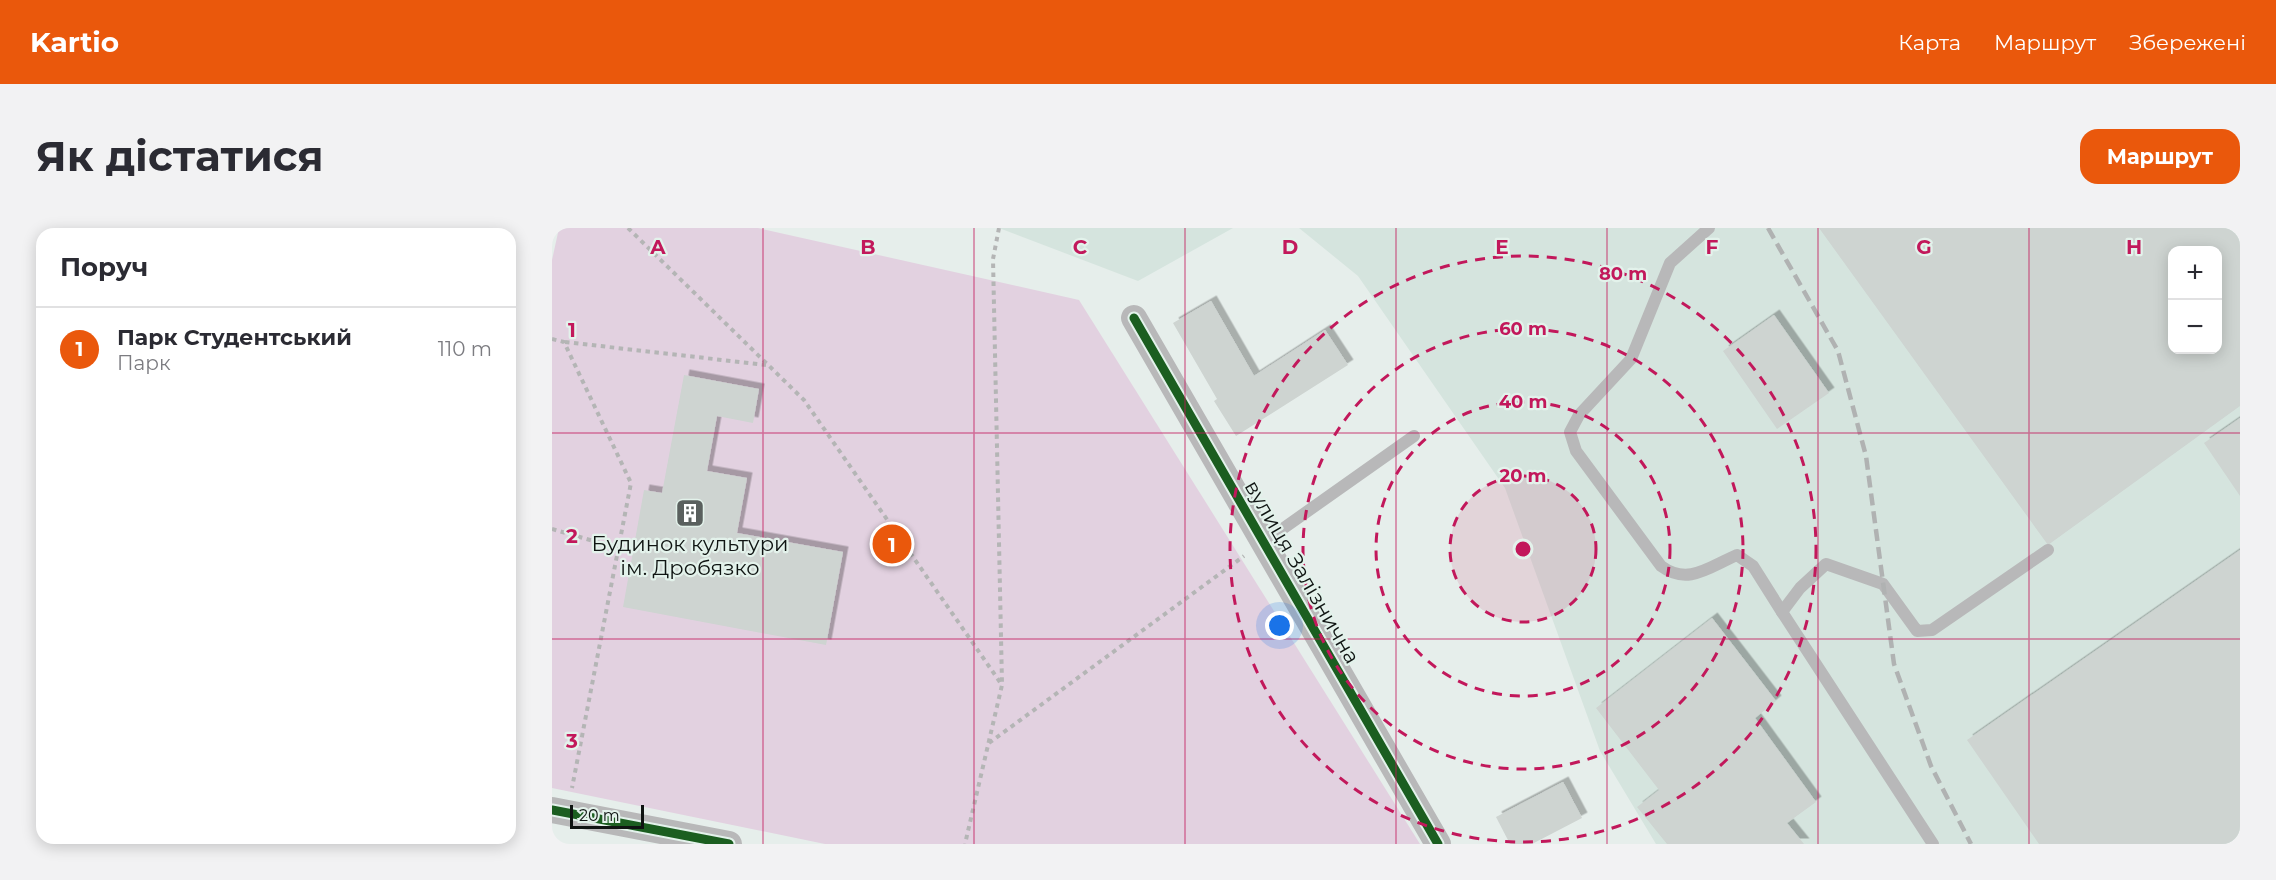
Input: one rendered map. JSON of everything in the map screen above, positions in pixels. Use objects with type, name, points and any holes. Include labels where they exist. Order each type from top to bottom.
[{"type":"street","name":"вулиця Залізнична","points":[[1134,318],[1438,844]]},
{"type":"street","points":[[552,810],[729,844]]},
{"type":"lane","points":[[1709,228],[1670,263],[1631,359],[1579,415],[1570,432],[1576,451],[1661,567],[1674,576],[1691,576],[1737,555],[1753,566],[1933,844]]},
{"type":"lane","points":[[1264,542],[1414,436]]},
{"type":"lane","points":[[1782,612],[1800,588],[1826,564],[1883,584],[1917,631],[1932,630],[2048,550]]},
{"type":"path","points":[[628,228],[804,400],[1002,685]]},
{"type":"path","points":[[965,844],[1002,685],[993,259],[999,228]]},
{"type":"path","points":[[552,339],[768,365]]},
{"type":"path","points":[[564,342],[631,483],[571,792]]},
{"type":"path","points":[[552,529],[618,548]]},
{"type":"path","points":[[988,744],[1264,542]]},
{"type":"shaded area","points":[[559,228],[758,228],[1079,300],[1420,844],[825,844],[552,788],[552,260]]},
{"type":"shaded area","points":[[999,228],[1233,228],[1138,281]]},
{"type":"shaded area","points":[[1299,228],[2240,228],[2240,844],[1656,844],[1600,751],[1505,488],[1358,276]]},
{"type":"building","points":[[1819,228],[2240,228],[2240,406],[2048,545]]},
{"type":"building","points":[[1211,301],[1254,376],[1325,330],[1348,365],[1236,436],[1214,401],[1217,399],[1173,323]]},
{"type":"building","points":[[1774,315],[1829,393],[1777,429],[1723,351]]},
{"type":"building","name":"Будинок культури ім. Дробязко","points":[[684,375],[759,389],[753,423],[717,416],[707,471],[747,478],[737,533],[843,552],[826,645],[623,607],[644,490],[662,493]]},
{"type":"building","points":[[2240,418],[2240,496],[2204,443]]},
{"type":"building","points":[[2240,550],[2240,844],[2039,844],[1967,740]]},
{"type":"building","points":[[1712,618],[1776,701],[1755,718],[1816,802],[1787,823],[1804,844],[1667,844],[1637,807],[1659,790],[1596,708]]},
{"type":"building","points":[[1563,782],[1582,818],[1532,844],[1510,844],[1496,817]]},
{"type":"railway","points":[[1768,228],[1838,351],[1866,456],[1894,664],[1931,766],[1971,844]]},
{"type":"cycle path","points":[[1134,318],[1438,844]]},
{"type":"cycle path","points":[[552,810],[729,844]]},
{"type":"place","name":"Будинок культури ім. Дробязко","points":[[690,513]]},
{"type":"place","name":"Парк Студентський","points":[[892,544]]}]
